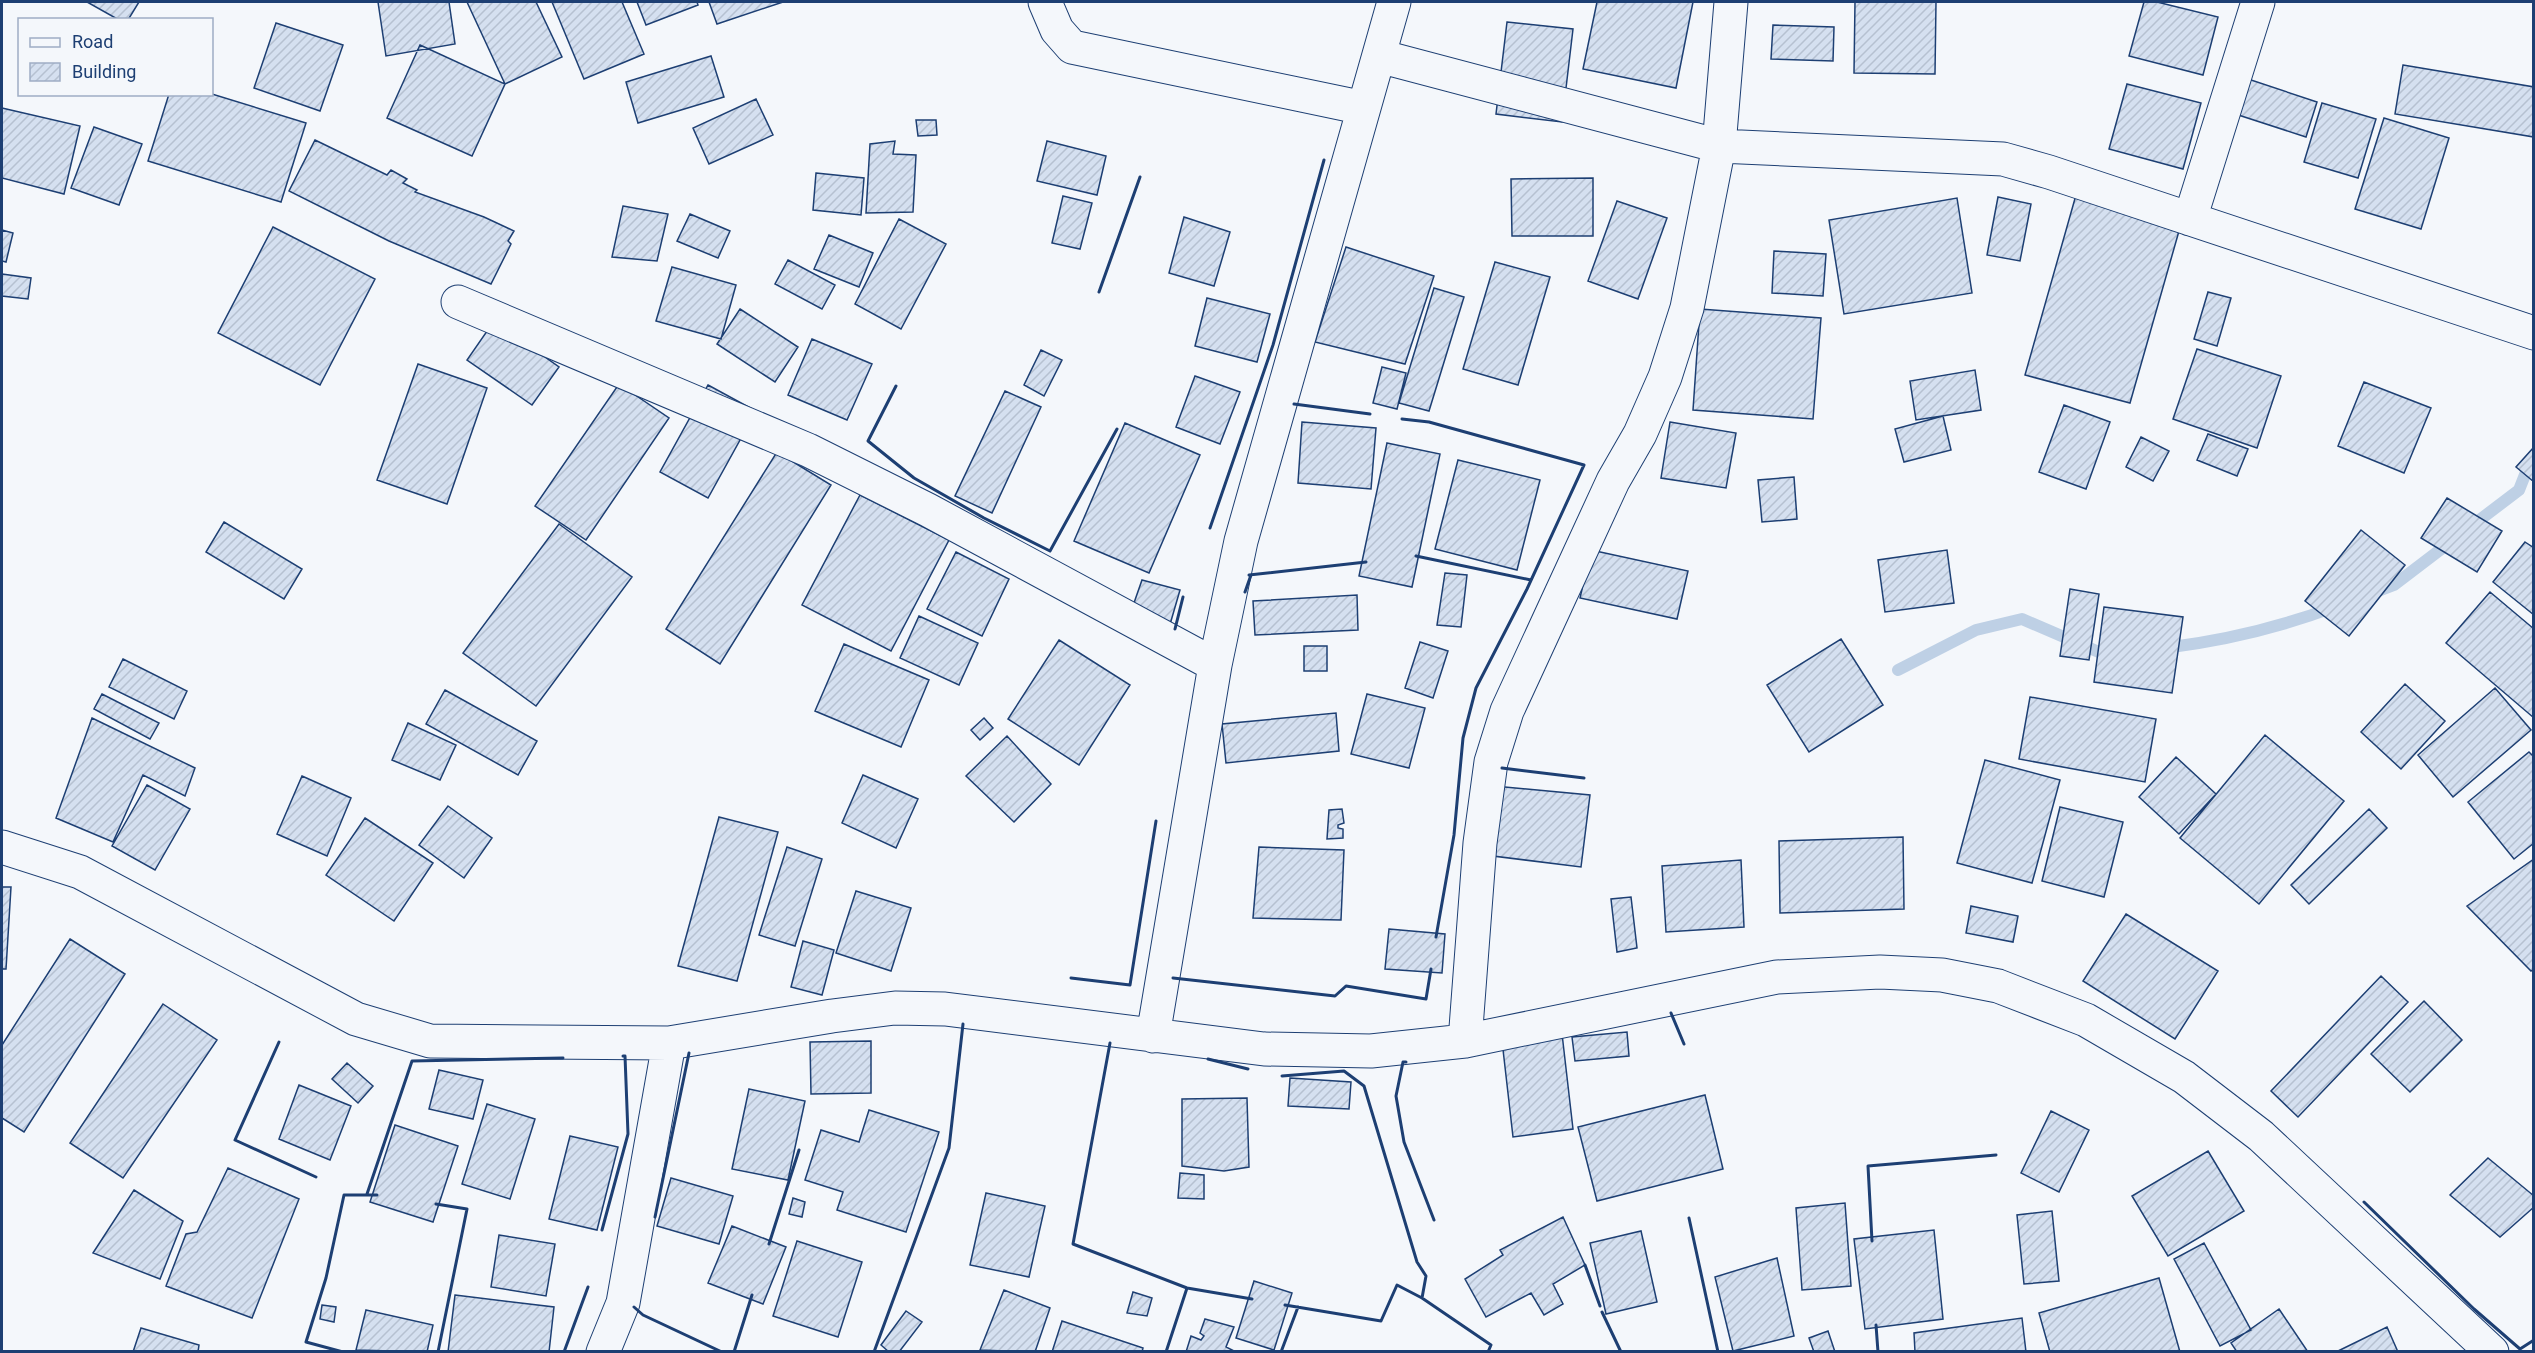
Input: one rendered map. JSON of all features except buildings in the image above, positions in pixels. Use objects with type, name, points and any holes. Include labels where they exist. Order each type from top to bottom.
[{"type":"street","points":[[1045,2],[1057,30],[1072,47],[1364,108]]},
{"type":"street","points":[[1153,1036],[1215,665],[1241,541],[1394,2]]},
{"type":"street","points":[[1465,1041],[1480,843],[1491,762],[1507,711],[1613,480],[1640,434],[1665,377],[1687,308],[1719,146],[1731,2]]},
{"type":"street","points":[[2190,219],[2258,2]]},
{"type":"street","points":[[1379,57],[1719,146],[2002,159],[2049,172],[2534,333]]},
{"type":"street","points":[[458,302],[808,450],[928,510],[1215,665]]},
{"type":"street","points":[[2,848],[80,872],[356,1019],[430,1041],[669,1043],[895,1008],[945,1009],[1264,1049],[1371,1051],[1465,1041],[1777,977],[1880,972],[1942,975],[1998,986],[2086,1020],[2184,1077],[2261,1136],[2492,1352]]},
{"type":"street","points":[[603,1352],[623,1303],[669,1043]]},
{"type":"waterway","points":[[2469,528],[2519,490],[2530,462]]},
{"type":"waterway","points":[[2373,593],[2394,585],[2453,540]]},
{"type":"waterway","points":[[2165,648],[2251,632],[2334,607]]},
{"type":"waterway","points":[[1898,670],[1976,630],[2022,619],[2108,656],[2112,655]]},
{"type":"wall","points":[[1210,528],[1273,345],[1324,160]]},
{"type":"wall","points":[[1099,292],[1140,177]]},
{"type":"wall","points":[[896,386],[868,441],[914,478],[984,518],[1050,551],[1117,429]]},
{"type":"wall","points":[[1294,404],[1370,414]]},
{"type":"wall","points":[[1402,419],[1429,422],[1584,465],[1527,589],[1476,688],[1463,738],[1454,835],[1436,937]]},
{"type":"wall","points":[[1416,556],[1531,580]]},
{"type":"wall","points":[[1249,575],[1366,562]]},
{"type":"wall","points":[[1245,592],[1251,575]]},
{"type":"wall","points":[[1175,629],[1183,597]]},
{"type":"wall","points":[[1502,768],[1584,778]]},
{"type":"wall","points":[[1071,978],[1130,985],[1156,821]]},
{"type":"wall","points":[[1173,978],[1335,996],[1346,986],[1426,999],[1431,969]]},
{"type":"wall","points":[[1671,1013],[1684,1044]]},
{"type":"wall","points":[[874,1352],[949,1148],[963,1024]]},
{"type":"wall","points":[[279,1042],[235,1140],[316,1177]]},
{"type":"wall","points":[[1110,1043],[1073,1244],[1187,1288],[1252,1299]]},
{"type":"wall","points":[[655,1217],[689,1053]]},
{"type":"wall","points":[[602,1230],[628,1134],[625,1056],[623,1056]]},
{"type":"wall","points":[[367,1194],[412,1061],[563,1058]]},
{"type":"wall","points":[[1208,1059],[1248,1069]]},
{"type":"wall","points":[[1406,1062],[1403,1062],[1396,1096],[1404,1142],[1434,1220]]},
{"type":"wall","points":[[1282,1076],[1344,1071],[1364,1086],[1417,1262],[1426,1276],[1422,1298]]},
{"type":"wall","points":[[769,1244],[799,1150]]},
{"type":"wall","points":[[1872,1241],[1868,1166],[1996,1155]]},
{"type":"wall","points":[[343,1352],[306,1342],[326,1278],[344,1195],[377,1195]]},
{"type":"wall","points":[[2364,1202],[2474,1309],[2520,1349],[2534,1340]]},
{"type":"wall","points":[[436,1204],[467,1209],[438,1352]]},
{"type":"wall","points":[[1689,1218],[1718,1352]]},
{"type":"wall","points":[[1585,1265],[1600,1306]]},
{"type":"wall","points":[[1285,1305],[1381,1321],[1397,1285],[1422,1298],[1491,1345],[1488,1352]]},
{"type":"wall","points":[[564,1352],[588,1287]]},
{"type":"wall","points":[[1166,1352],[1187,1288]]},
{"type":"wall","points":[[734,1352],[752,1295]]},
{"type":"wall","points":[[634,1307],[643,1315],[722,1352]]},
{"type":"wall","points":[[1281,1352],[1298,1307]]},
{"type":"wall","points":[[1602,1312],[1621,1352]]},
{"type":"wall","points":[[1876,1325],[1878,1352]]}]
